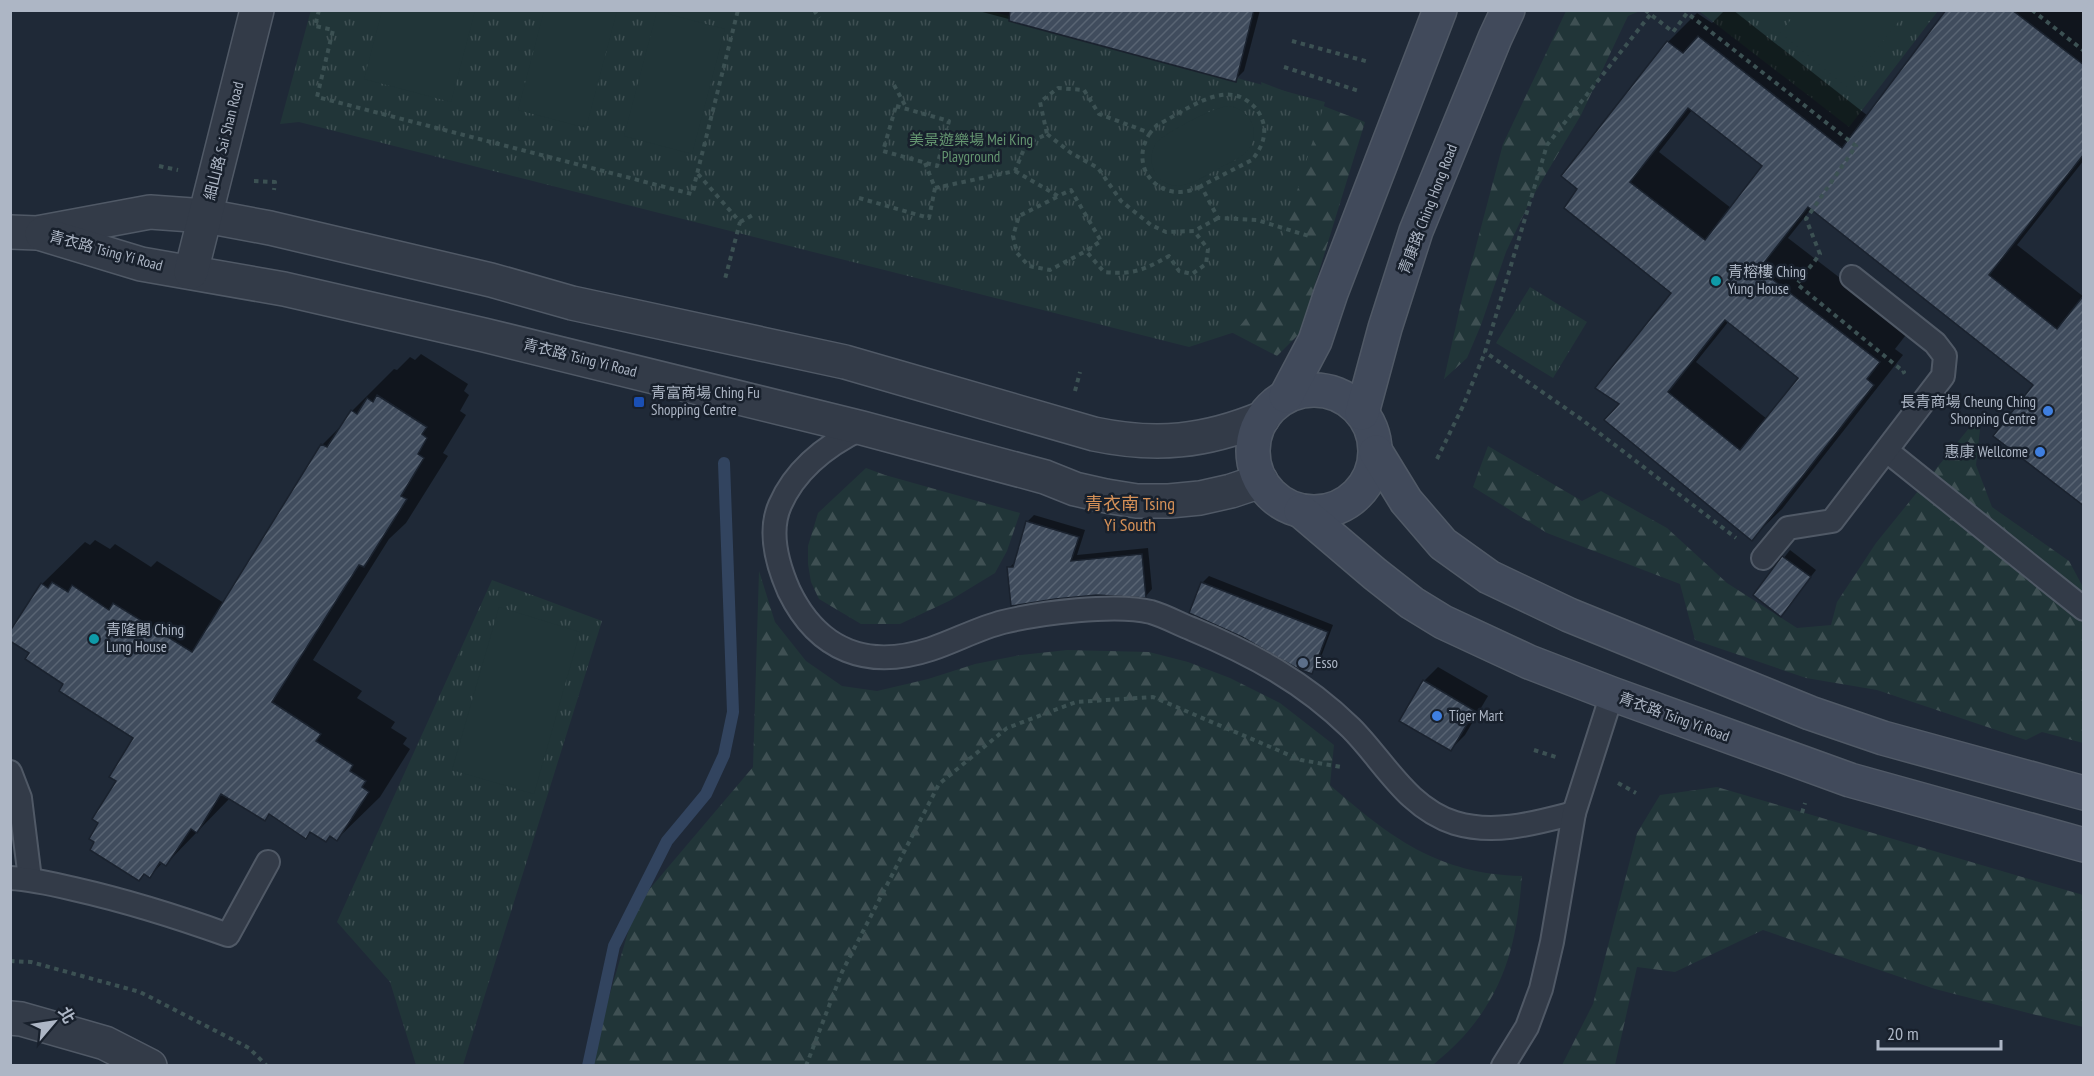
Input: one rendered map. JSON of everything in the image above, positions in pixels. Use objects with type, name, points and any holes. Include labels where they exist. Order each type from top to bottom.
[{"type":"main road","points":[[1376,452],[1372,471],[1365,486],[1344,505],[1316,512],[1301,511],[1282,503],[1261,481],[1254,460],[1254,438],[1315,341],[1331,293],[1440,10]]},
{"type":"main road","name":"青康路 Ching Hong Road","points":[[1362,413],[1385,328],[1416,231],[1508,10]]},
{"type":"main road","points":[[1275,407],[1301,391],[1318,390],[1334,393],[1350,402],[1362,413],[1372,431],[1376,452],[1406,501],[1443,544],[1489,577],[1569,615],[1810,713],[1883,738],[2084,793]]},
{"type":"main road","name":"青衣路 Tsing Yi Road","points":[[1301,511],[1412,603],[1443,622],[1529,662],[1850,780],[2084,845]]},
{"type":"street","name":"細山路 Sai Shan Road","points":[[191,272],[257,10]]},
{"type":"street","name":"青衣路 Tsing Yi Road","points":[[24,232],[150,212],[206,216],[270,228],[491,280],[572,303],[845,362],[1094,434],[1123,440],[1151,442],[1209,436],[1236,429],[1275,407]]},
{"type":"street","name":"青衣路 Tsing Yi Road","points":[[24,232],[141,264],[284,290],[484,335],[862,428],[1045,477],[1075,489],[1126,499],[1169,501],[1200,498],[1261,481]]},
{"type":"street","points":[[10,1018],[21,1019],[105,1043],[150,1065]]},
{"type":"lane","points":[[1763,558],[1788,528],[1832,521],[1943,376],[1945,356],[1935,343],[1852,277]]},
{"type":"lane","points":[[862,428],[835,441],[810,461],[791,485],[779,507],[775,533],[777,558],[798,610],[817,632],[841,648],[869,658],[900,656],[929,650],[1002,622],[1070,611],[1119,609],[1151,612],[1239,649],[1279,670],[1312,694],[1351,728],[1411,797],[1438,817],[1478,828],[1502,828],[1574,813]]},
{"type":"lane","points":[[1887,451],[2084,609]]},
{"type":"lane","points":[[1503,1065],[1527,1027],[1541,989],[1552,942],[1574,813],[1612,694]]},
{"type":"lane","points":[[10,772],[20,798],[20,879],[104,896],[173,915],[228,935],[268,862]]},
{"type":"path","points":[[319,10],[315,26],[333,30],[316,98],[692,194],[738,10]]},
{"type":"path","points":[[814,10],[819,18]]},
{"type":"path","points":[[1645,10],[1673,32],[1687,13],[1767,76]]},
{"type":"path","points":[[2032,10],[2084,51]]},
{"type":"path","points":[[1437,459],[1463,406],[1485,352],[1547,145],[1650,15]]},
{"type":"path","points":[[1292,41],[1369,62]]},
{"type":"path","points":[[1284,67],[1359,91]]},
{"type":"path","points":[[894,85],[908,109]]},
{"type":"path","points":[[1150,133],[1099,114],[1084,90],[1058,88],[1040,102],[1047,134],[1071,153],[1098,168],[1121,201],[1151,225],[1166,232],[1194,231],[1218,218],[1257,220],[1312,237]]},
{"type":"path","points":[[1233,95],[1242,97],[1252,104],[1259,114],[1264,134],[1258,153],[1244,165],[1189,192],[1173,193],[1150,180],[1142,161],[1145,140],[1150,133],[1157,125],[1211,97],[1233,95]]},
{"type":"path","points":[[896,106],[908,109],[949,121],[937,166],[883,151],[896,106]]},
{"type":"path","points":[[1015,171],[1026,144],[1047,134]]},
{"type":"path","points":[[859,198],[929,218],[935,188],[924,162]]},
{"type":"path","points":[[935,188],[1015,171],[1058,196]]},
{"type":"path","points":[[698,173],[740,222]]},
{"type":"path","points":[[1201,186],[1218,218]]},
{"type":"path","points":[[1071,190],[1101,241],[1050,270],[1029,266],[1017,253],[1013,236],[1019,216],[1058,196],[1071,190]]},
{"type":"path","points":[[725,279],[740,222],[753,215]]},
{"type":"path","points":[[1086,251],[1104,272],[1124,274],[1146,268],[1169,256],[1179,271],[1192,274],[1206,264],[1208,249],[1194,231]]},
{"type":"path","points":[[1485,352],[1581,419],[1763,558]]},
{"type":"path","points":[[806,1065],[842,972],[939,784],[1007,728],[1076,702],[1153,698],[1301,760],[1368,773],[1385,766]]},
{"type":"path","points":[[10,961],[31,962],[140,992],[249,1048],[267,1065]]},
{"type":"green space","name":"美景遊樂場 Mei King Playground","points":[[311,10],[990,11],[1325,102],[1264,296],[1235,332],[1189,347],[299,122],[280,124]]},
{"type":"green space","points":[[382,11],[475,11],[451,102],[364,79]]},
{"type":"green space","points":[[544,11],[617,11],[586,128],[518,110]]},
{"type":"green space","points":[[657,11],[725,29],[692,154],[624,136]]},
{"type":"green space","points":[[1566,11],[1640,11],[1628,16],[1581,115],[1530,201],[1506,252],[1467,358],[1444,379],[1461,303],[1503,144]]},
{"type":"green space","points":[[1699,11],[1938,11],[1849,127]]},
{"type":"green space","points":[[1798,11],[1907,11],[1846,87],[1780,33]]},
{"type":"green space","points":[[1261,82],[1365,122],[1300,333],[1277,356],[1229,331],[1279,198]]},
{"type":"green space","points":[[1229,106],[1243,112],[1252,122],[1254,136],[1248,150],[1197,181],[1179,186],[1163,181],[1156,174],[1152,163],[1156,143],[1191,121]]},
{"type":"green space","points":[[1530,287],[1587,322],[1553,378],[1496,343]]},
{"type":"green space","points":[[1982,412],[1976,465],[1992,507],[2069,561],[2083,587],[2083,743],[2042,732],[2026,740],[1877,690],[1806,678],[1695,640],[1680,584],[1547,533],[1473,487],[1488,446],[1582,501],[1601,491],[1667,528],[1727,583],[1797,628],[1831,625],[1837,602],[1876,543]]},
{"type":"green space","points":[[866,468],[1020,513],[1007,551],[995,573],[949,601],[900,624],[861,624],[819,599],[811,582],[808,564],[808,546],[818,513]]},
{"type":"green space","points":[[759,571],[775,622],[806,661],[842,686],[877,691],[928,679],[975,664],[1021,655],[1067,650],[1149,652],[1188,662],[1230,678],[1280,703],[1334,745],[1330,785],[1395,837],[1417,850],[1465,868],[1492,874],[1522,876],[1513,942],[1500,981],[1490,1000],[1463,1037],[1433,1065],[589,1065],[636,905],[753,767]]},
{"type":"green space","points":[[492,580],[602,621],[463,1065],[416,1065],[390,982],[337,922]]},
{"type":"green space","points":[[499,607],[580,632],[534,794],[452,770]]},
{"type":"green space","points":[[1717,787],[2083,895],[2083,1027],[1935,989],[1763,930],[1675,972],[1637,967],[1615,1065],[1562,1065],[1593,1004],[1637,833],[1660,795]]},
{"type":"building","points":[[1010,10],[1254,10],[1236,82],[1009,21]]},
{"type":"building","points":[[1946,10],[2012,10],[2084,65],[2084,154],[1989,275],[2057,329],[2084,295],[2084,506],[1993,436],[2033,385],[1808,207],[1759,269],[1880,362],[1867,379],[1874,385],[1752,541],[1604,420],[1619,404],[1595,388],[1671,293],[1564,208],[1577,189],[1561,176],[1667,41],[1683,53],[1698,36],[1842,148]],"holes":[[[1688,108],[1762,166],[1705,240],[1630,182]],[[1725,320],[1798,378],[1740,450],[1668,392]]]},
{"type":"building","name":"青隆閣 Ching Lung House","points":[[377,395],[427,427],[422,434],[427,438],[418,454],[424,458],[401,496],[407,499],[364,567],[359,565],[272,702],[321,734],[316,741],[353,765],[350,771],[366,781],[362,787],[369,792],[337,841],[330,836],[326,842],[310,832],[306,839],[269,814],[265,821],[221,794],[197,833],[191,829],[166,866],[160,862],[150,878],[144,874],[139,881],[90,850],[94,842],[89,839],[98,823],[92,819],[116,781],[109,777],[133,738],[59,691],[63,684],[25,659],[29,653],[10,641],[10,631],[41,583],[48,588],[52,582],[68,592],[72,585],[109,610],[113,603],[192,652],[321,444],[327,447],[351,410],[357,414],[367,398],[373,402]]},
{"type":"building","points":[[1026,521],[1079,537],[1071,561],[1142,554],[1146,598],[1097,595],[1011,606],[1007,567],[1013,567]]},
{"type":"building","points":[[1782,556],[1811,577],[1781,617],[1753,595]]},
{"type":"building","points":[[1201,582],[1328,632],[1312,674],[1298,669],[1242,637],[1189,613]]},
{"type":"building","name":"Tiger Mart","points":[[1423,680],[1475,711],[1451,751],[1399,721]]},
{"type":"waterway","points":[[588,1066],[614,946],[667,841],[706,794],[724,755],[733,712],[724,463]]},
{"type":"place","name":"青榕樓 Ching Yung House","points":[[1716,281]]},
{"type":"place","name":"青富商場 Ching Fu Shopping Centre","points":[[639,402]]},
{"type":"place","name":"長青商場 Cheung Ching Shopping Centre","points":[[2048,411]]},
{"type":"place","name":"惠康 Wellcome","points":[[2040,452]]},
{"type":"place","name":"青隆閣 Ching Lung House","points":[[94,639]]},
{"type":"place","name":"Esso","points":[[1303,663]]},
{"type":"place","name":"Tiger Mart","points":[[1437,716]]},
{"type":"district","name":"青衣南 Tsing Yi South","points":[[1130,514]]}]
